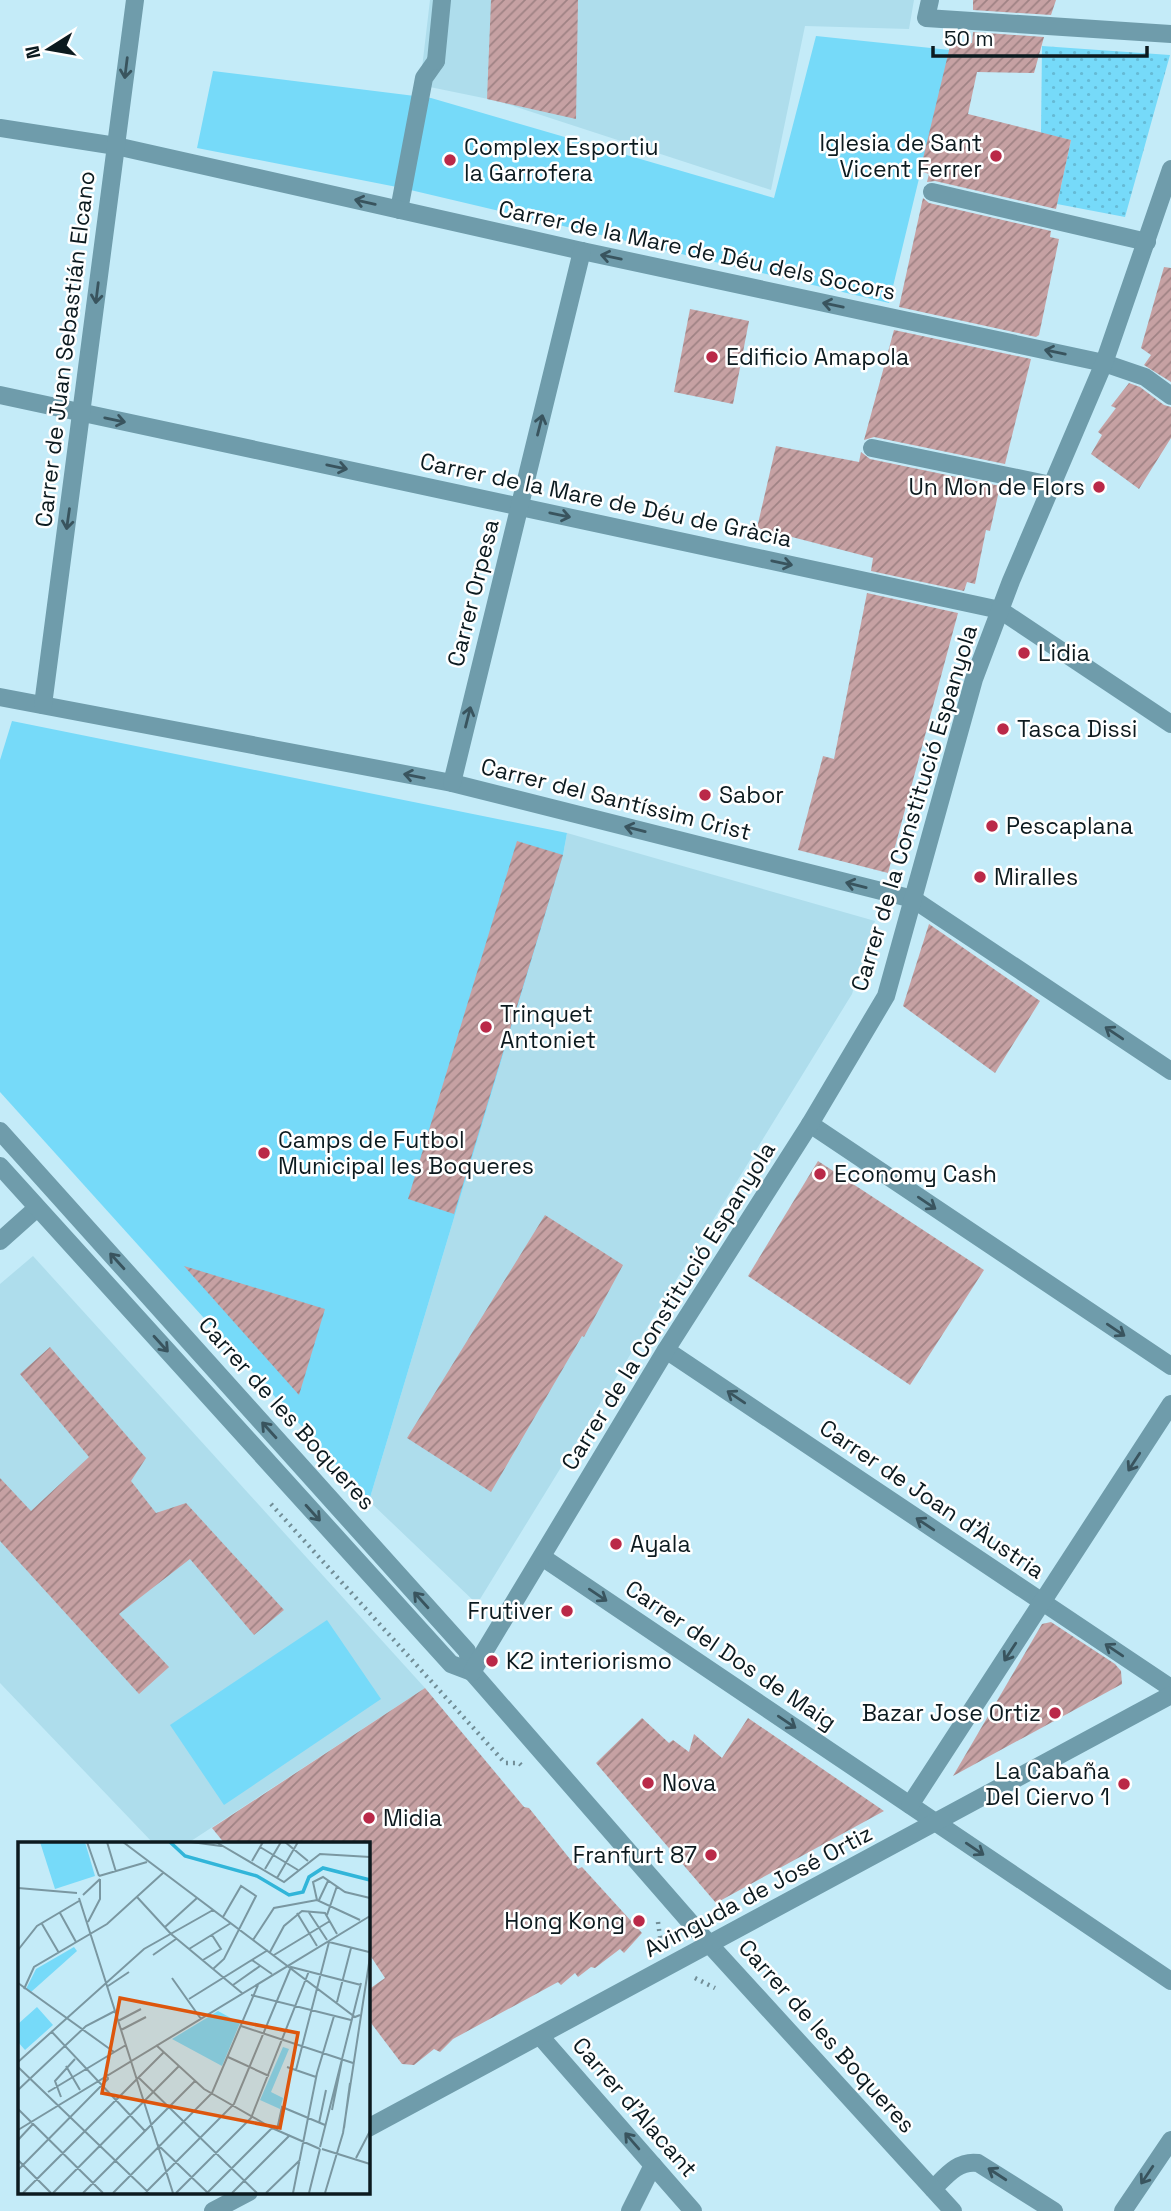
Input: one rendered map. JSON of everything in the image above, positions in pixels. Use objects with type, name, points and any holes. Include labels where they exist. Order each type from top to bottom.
[{"type":"street","name":"Carrer de Juan Sebastián Elcano","points":[[43,705],[135,0]]},
{"type":"street","points":[[400,210],[424,78],[436,61],[442,0]]},
{"type":"street","points":[[930,0],[926,18],[1171,34]]},
{"type":"street","name":"Carrer de la Mare de Déu dels Socors","points":[[0,128],[116,146],[582,251],[1104,363],[1144,377],[1171,396]]},
{"type":"street","name":"Carrer de la Constitució Espanyola","points":[[472,1672],[666,1350],[810,1124],[886,996],[974,679],[1051,485],[1104,363],[1171,169]]},
{"type":"street","points":[[932,192],[1147,242]]},
{"type":"street","name":"Carrer Orpesa","points":[[452,783],[582,251]]},
{"type":"street","name":"Carrer de la Mare de Déu de Gràcia","points":[[0,395],[1000,610],[1171,724]]},
{"type":"street","points":[[872,447],[1051,485]]},
{"type":"street","name":"Carrer del Santíssim Crist","points":[[0,697],[452,783],[913,899],[1171,1071]]},
{"type":"street","points":[[810,1124],[1171,1366]]},
{"type":"street","name":"Carrer de les Boqueres","points":[[0,1131],[467,1651],[472,1672],[710,1945],[953,2211]]},
{"type":"street","name":"Carrer de les Boqueres","points":[[0,1166],[451,1664],[472,1672]]},
{"type":"street","points":[[0,1241],[56,1193]]},
{"type":"street","name":"Carrer de Joan d'Àustria","points":[[666,1350],[1171,1688]]},
{"type":"street","points":[[910,1805],[1171,1404]]},
{"type":"street","name":"Carrer del Dos de Maig","points":[[542,1557],[1171,1981]]},
{"type":"street","name":"Avinguda de José Ortiz","points":[[370,2123],[540,2036],[1171,1695]]},
{"type":"street","name":"Carrer d'Alacant","points":[[540,2036],[693,2211]]},
{"type":"street","points":[[1123,2211],[1171,2140]]},
{"type":"street","points":[[933,2189],[960,2165],[969,2161],[978,2162],[1054,2211]]},
{"type":"street","points":[[630,2211],[653,2165]]},
{"type":"street","points":[[213,2211],[245,2194]]},
{"type":"shaded area","points":[[430,0],[914,0],[909,29],[805,26],[771,190],[498,101],[420,85]]},
{"type":"shaded area","name":"Complex Esportiu la Garrofera","points":[[816,36],[950,50],[889,303],[402,188],[197,148],[213,71],[431,98],[774,198]]},
{"type":"shaded area","points":[[1042,46],[1170,55],[1125,217],[1057,204],[1071,140],[1041,133]]},
{"type":"shaded area","name":"Camps de Futbol Municipal les Boqueres","points":[[12,721],[567,833],[563,855],[369,1501],[0,1092],[0,760]]},
{"type":"shaded area","points":[[567,833],[875,921],[852,994],[477,1604],[369,1501],[563,855]]},
{"type":"shaded area","points":[[33,1256],[425,1688],[190,1842],[152,1842],[0,1683],[0,1284]]},
{"type":"shaded area","points":[[327,1620],[381,1699],[224,1805],[170,1725]]},
{"type":"building","points":[[491,0],[578,0],[576,119],[487,99]]},
{"type":"building","points":[[973,0],[1056,0],[1051,15],[973,10]]},
{"type":"building","name":"Iglesia de Sant Vicent Ferrer","points":[[973,32],[1044,37],[1034,73],[977,72],[968,114],[1071,140],[1056,209],[935,181],[927,182],[929,174],[920,171],[951,42],[972,43]]},
{"type":"building","points":[[923,198],[929,203],[1051,231],[1050,237],[1059,239],[1039,335],[1036,337],[899,307]]},
{"type":"building","points":[[1164,267],[1171,268],[1171,382],[1144,365],[1151,355],[1141,348]]},
{"type":"building","name":"Edificio Amapola","points":[[690,309],[749,321],[733,404],[674,392]]},
{"type":"building","points":[[894,330],[1031,359],[1005,464],[874,437],[864,440]]},
{"type":"building","points":[[1129,383],[1171,407],[1171,438],[1139,489],[1091,454],[1102,435],[1098,432],[1116,408],[1111,406]]},
{"type":"building","points":[[776,446],[859,462],[861,452],[870,459],[1000,486],[990,531],[986,530],[975,584],[967,582],[964,591],[871,571],[873,558],[757,528]]},
{"type":"building","points":[[867,593],[958,613],[888,873],[798,850],[823,756],[834,759]]},
{"type":"building","name":"Trinquet Antoniet","points":[[517,841],[563,855],[454,1214],[408,1199]]},
{"type":"building","points":[[929,924],[1040,1001],[995,1073],[903,1006]]},
{"type":"building","points":[[818,1161],[984,1270],[910,1385],[748,1276]]},
{"type":"building","points":[[545,1215],[623,1265],[584,1337],[582,1336],[491,1492],[407,1438]]},
{"type":"building","points":[[184,1266],[325,1309],[299,1395]]},
{"type":"building","points":[[50,1347],[146,1458],[131,1481],[156,1513],[186,1503],[284,1610],[254,1635],[190,1559],[119,1614],[169,1667],[139,1694],[0,1541],[0,1478],[31,1511],[89,1457],[20,1374]]},
{"type":"building","points":[[1051,1622],[1115,1664],[1121,1671],[1122,1684],[953,1776],[1042,1624]]},
{"type":"building","points":[[425,1688],[578,1869],[582,1867],[642,1933],[624,1953],[620,1949],[595,1968],[591,1967],[578,1977],[575,1973],[561,1985],[558,1982],[453,2039],[440,2052],[434,2049],[414,2065],[402,2064],[369,2020],[369,1989],[385,1978],[369,1954],[369,1842],[223,1842],[212,1828]]},
{"type":"building","points":[[642,1718],[669,1743],[673,1740],[689,1752],[694,1734],[722,1758],[748,1718],[884,1811],[716,1903],[596,1763]]},
{"type":"place","name":"Iglesia de Sant Vicent Ferrer","points":[[996,156]]},
{"type":"place","name":"Complex Esportiu la Garrofera","points":[[450,160]]},
{"type":"place","name":"Edificio Amapola","points":[[712,357]]},
{"type":"place","name":"Un Mon de Flors","points":[[1099,487]]},
{"type":"place","name":"Lidia","points":[[1024,653]]},
{"type":"place","name":"Tasca Dissi","points":[[1003,729]]},
{"type":"place","name":"Sabor","points":[[705,795]]},
{"type":"place","name":"Pescaplana","points":[[992,826]]},
{"type":"place","name":"Miralles","points":[[980,877]]},
{"type":"place","name":"Trinquet Antoniet","points":[[486,1027]]},
{"type":"place","name":"Camps de Futbol Municipal les Boqueres","points":[[264,1153]]},
{"type":"place","name":"Economy Cash","points":[[820,1174]]},
{"type":"place","name":"Ayala","points":[[616,1544]]},
{"type":"place","name":"Frutiver","points":[[567,1611]]},
{"type":"place","name":"K2 interiorismo","points":[[492,1661]]},
{"type":"place","name":"Bazar Jose Ortiz","points":[[1055,1713]]},
{"type":"place","name":"Nova","points":[[648,1783]]},
{"type":"place","name":"La Cabaña Del Ciervo 1","points":[[1124,1784]]},
{"type":"place","name":"Midia","points":[[369,1818]]},
{"type":"place","name":"Franfurt 87","points":[[711,1855]]},
{"type":"place","name":"Hong Kong","points":[[639,1921]]}]
